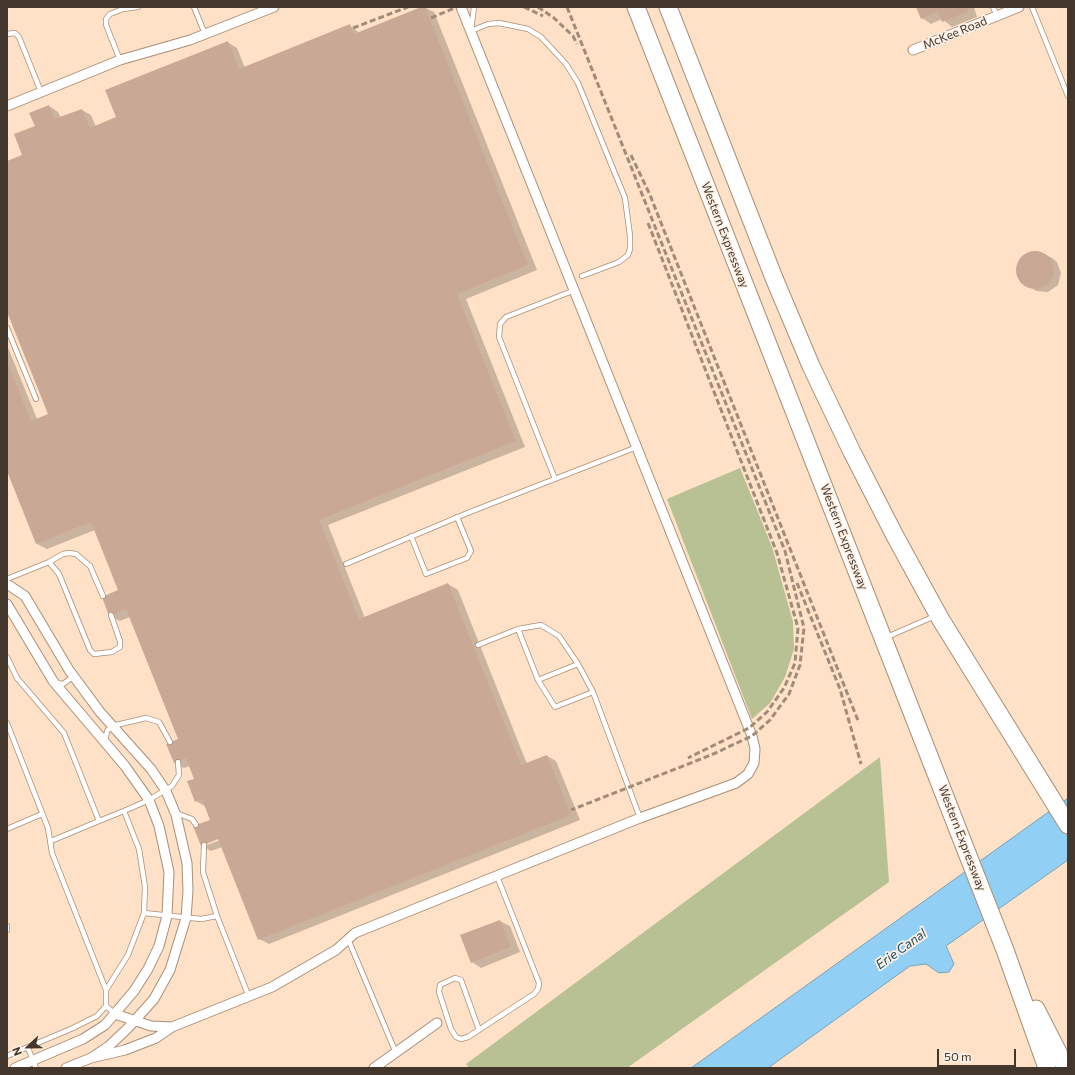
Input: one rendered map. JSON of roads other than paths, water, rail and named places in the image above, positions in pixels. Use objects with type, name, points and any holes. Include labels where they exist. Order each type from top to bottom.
[{"type":"highway","name":"Western Expressway","points":[[636,7],[960,833],[1005,950],[1047,1068]]},
{"type":"highway","points":[[668,7],[767,261],[811,366],[874,497],[938,614],[1037,777],[1068,825]]},
{"type":"highway","points":[[1005,950],[1066,1068]]},
{"type":"street","points":[[7,106],[120,60],[205,34],[260,10],[274,7]]},
{"type":"street","points":[[66,1068],[91,1058],[125,1050],[156,1038],[172,1027],[272,987],[336,950],[355,933],[640,818],[736,783],[748,774],[754,763],[755,749],[752,736],[461,7]]},
{"type":"street","name":"McKee Road","points":[[913,50],[1019,7]]},
{"type":"street","points":[[7,584],[25,596],[74,676],[112,726],[139,754],[166,791],[183,842],[187,863],[188,891],[186,918],[170,970],[154,999],[109,1046],[91,1058]]},
{"type":"street","points":[[7,604],[55,683],[125,766],[148,800],[159,826],[168,872],[166,916],[159,946],[148,969],[134,991],[105,1025],[83,1039],[35,1064],[15,1068]]},
{"type":"street","points":[[115,1014],[151,1026],[172,1027]]},
{"type":"street","points":[[374,1068],[437,1023]]},
{"type":"lane","points":[[120,60],[106,24],[106,19],[110,14],[138,7]]},
{"type":"lane","points":[[194,7],[205,34]]},
{"type":"lane","points":[[474,7],[471,31],[488,24],[499,23],[528,29],[541,37],[553,48],[578,83],[625,198],[630,236],[630,249],[628,255],[619,262],[582,276]]},
{"type":"lane","points":[[993,7],[996,16]]},
{"type":"lane","points":[[1032,7],[1068,96]]},
{"type":"lane","points":[[7,34],[15,33],[19,37],[41,92]]},
{"type":"lane","points":[[555,478],[500,336],[500,324],[506,317],[574,290]]},
{"type":"lane","points":[[7,328],[36,399]]},
{"type":"lane","points":[[346,564],[457,517],[637,447]]},
{"type":"lane","points":[[411,536],[426,574],[466,558],[471,550],[457,517]]},
{"type":"lane","points":[[7,579],[49,562],[63,554],[76,554],[90,566],[103,596]]},
{"type":"lane","points":[[49,562],[59,574],[90,650],[94,654],[112,652],[120,647],[120,641],[111,616]]},
{"type":"lane","points":[[883,638],[938,614]]},
{"type":"lane","points":[[478,645],[518,629],[541,625],[559,636],[578,664],[593,692],[640,818]]},
{"type":"lane","points":[[518,629],[538,680],[555,708],[593,692]]},
{"type":"lane","points":[[7,657],[17,678],[64,734],[99,821]]},
{"type":"lane","points":[[538,680],[578,664]]},
{"type":"lane","points":[[55,683],[63,684],[74,676]]},
{"type":"lane","points":[[105,742],[107,731],[112,726],[146,718],[153,718],[159,722],[164,728],[170,742]]},
{"type":"lane","points":[[7,723],[42,814],[51,841],[52,854],[106,990],[106,1006],[97,1016],[28,1048],[7,1056]]},
{"type":"lane","points":[[51,841],[124,811],[166,791],[172,786],[179,775],[178,762]]},
{"type":"lane","points":[[106,990],[128,956],[144,913],[145,887],[143,867],[139,849],[124,811]]},
{"type":"lane","points":[[174,812],[192,819],[196,825]]},
{"type":"lane","points":[[7,829],[42,814]]},
{"type":"lane","points":[[204,845],[202,872],[217,916],[249,997]]},
{"type":"lane","points":[[479,1030],[460,980],[455,978],[440,985],[439,992],[451,1029],[456,1037],[461,1039],[479,1030],[534,994],[538,989],[539,983],[497,876]]},
{"type":"lane","points":[[144,913],[201,919],[217,916]]},
{"type":"lane","points":[[348,939],[396,1053]]},
{"type":"lane","points":[[106,1006],[115,1014]]},
{"type":"lane","points":[[437,1023],[447,1017]]},
{"type":"lane","points":[[28,1048],[35,1064]]},
{"type":"water","name":"Erie Canal","points":[[1068,798],[1068,860],[946,946],[954,964],[949,972],[939,973],[926,964],[910,966],[768,1068],[691,1068]]},
{"type":"railway","points":[[353,28],[408,7]]},
{"type":"railway","points":[[431,18],[457,7]]},
{"type":"railway","points":[[524,7],[543,16]]},
{"type":"railway","points":[[538,7],[554,18],[573,36],[577,44]]},
{"type":"railway","points":[[567,7],[785,551],[804,628],[800,665],[789,694],[770,720],[752,736],[711,755],[571,810]]},
{"type":"railway","points":[[631,155],[650,195],[859,723]]},
{"type":"railway","points":[[648,223],[777,553],[798,628],[795,663],[784,688],[767,712],[749,728],[688,758]]},
{"type":"railway","points":[[797,583],[840,689],[861,764]]}]
